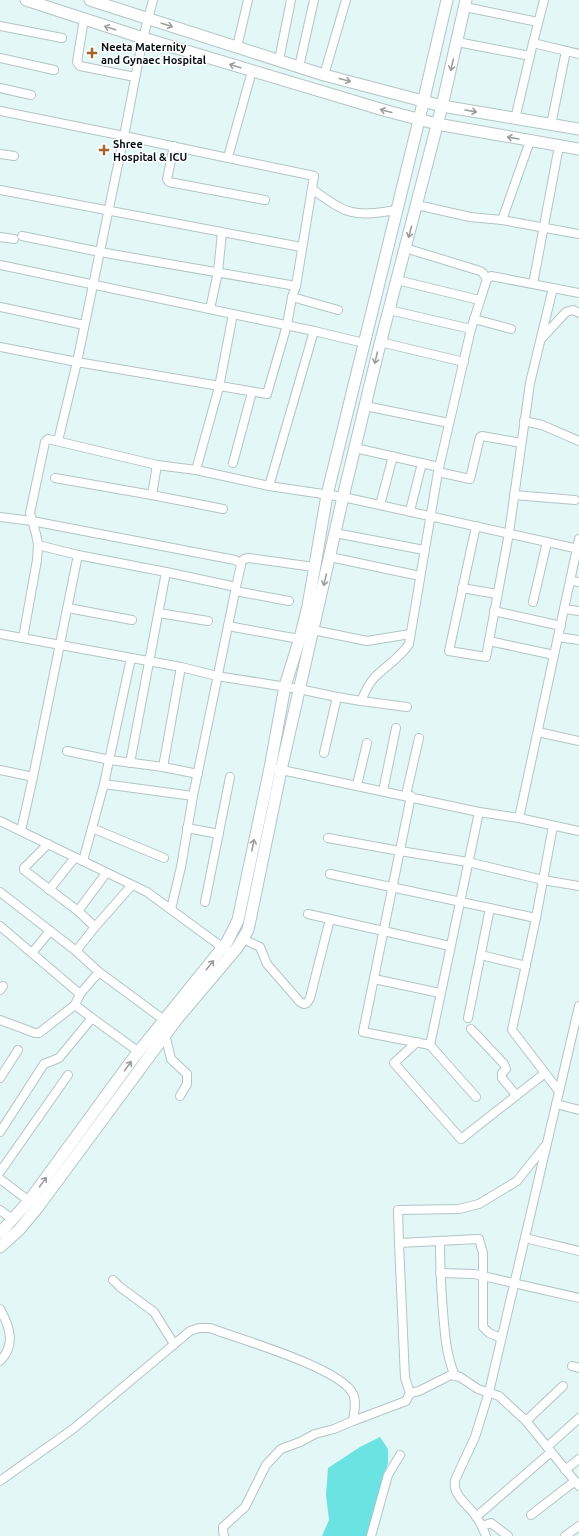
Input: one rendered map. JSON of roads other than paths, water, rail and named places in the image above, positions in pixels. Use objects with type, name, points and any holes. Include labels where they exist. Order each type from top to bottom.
[{"type":"street","points":[[26,0],[143,38],[419,120],[579,149]]},
{"type":"street","points":[[90,0],[324,75],[442,106],[579,129]]},
{"type":"street","points":[[58,441],[77,362],[143,38],[153,0]]},
{"type":"street","points":[[237,47],[248,0]]},
{"type":"street","points":[[279,60],[291,0]]},
{"type":"street","points":[[299,67],[314,0]]},
{"type":"street","points":[[324,75],[346,0]]},
{"type":"street","points":[[0,1233],[29,1201],[120,1084],[165,1034],[227,951],[238,920],[270,768],[285,686],[308,606],[326,495],[419,120],[447,0]]},
{"type":"street","points":[[515,119],[544,0]]},
{"type":"street","points":[[444,14],[464,8],[538,22]]},
{"type":"street","points":[[0,1247],[19,1230],[38,1207],[120,1084],[139,1052],[164,1020],[227,951],[244,939],[248,930],[281,770],[335,533],[380,342],[406,248],[442,106],[464,8]]},
{"type":"street","points":[[84,19],[77,62],[78,64],[80,66],[135,77]]},
{"type":"street","points":[[0,26],[62,38]]},
{"type":"street","points":[[457,42],[530,56]]},
{"type":"street","points":[[533,43],[566,51],[578,51]]},
{"type":"street","points":[[551,125],[566,51]]},
{"type":"street","points":[[0,58],[54,70]]},
{"type":"street","points":[[228,157],[252,71]]},
{"type":"street","points":[[0,88],[31,95]]},
{"type":"street","points":[[0,111],[312,174],[314,178],[301,248],[296,286],[287,325],[268,393],[266,395],[0,347]]},
{"type":"street","points":[[502,220],[530,141]]},
{"type":"street","points":[[174,146],[167,179],[169,182],[265,200]]},
{"type":"street","points":[[533,284],[558,146]]},
{"type":"street","points":[[0,154],[14,156]]},
{"type":"street","points":[[312,189],[337,207],[355,214],[397,210]]},
{"type":"street","points":[[0,190],[301,248]]},
{"type":"street","points":[[417,205],[470,217],[502,220],[579,234]]},
{"type":"street","points":[[210,309],[218,272],[222,233]]},
{"type":"street","points":[[22,236],[100,252],[296,286]]},
{"type":"street","points":[[0,237],[14,239]]},
{"type":"street","points":[[406,248],[480,271],[486,279]]},
{"type":"street","points":[[0,265],[287,325],[364,343]]},
{"type":"street","points":[[361,701],[368,685],[376,676],[405,651],[409,644],[430,515],[439,470],[471,329],[486,279],[491,276],[579,293]]},
{"type":"street","points":[[397,280],[479,300]]},
{"type":"street","points":[[476,526],[449,651],[486,657],[509,533],[530,383],[553,288]]},
{"type":"street","points":[[292,298],[338,310]]},
{"type":"street","points":[[0,308],[84,325]]},
{"type":"street","points":[[389,310],[471,329]]},
{"type":"street","points":[[540,340],[566,312],[573,310],[579,314]]},
{"type":"street","points":[[196,470],[219,387],[233,314]]},
{"type":"street","points":[[474,319],[511,329]]},
{"type":"street","points":[[269,486],[314,331]]},
{"type":"street","points":[[380,342],[464,362]]},
{"type":"street","points":[[233,463],[252,392]]},
{"type":"street","points":[[365,406],[449,423]]},
{"type":"street","points":[[524,421],[542,425],[579,441]]},
{"type":"street","points":[[355,448],[422,463],[439,470],[470,479],[480,437],[482,436],[521,443]]},
{"type":"street","points":[[23,638],[37,560],[38,545],[30,513],[45,442],[48,439],[157,465],[196,470],[269,486],[344,497],[578,548]]},
{"type":"street","points":[[380,505],[393,456]]},
{"type":"street","points":[[410,511],[422,463]]},
{"type":"street","points":[[152,495],[157,465]]},
{"type":"street","points":[[55,478],[223,509]]},
{"type":"street","points":[[514,495],[575,500]]},
{"type":"street","points":[[0,517],[32,521],[235,560],[240,563]]},
{"type":"street","points":[[335,533],[424,550]]},
{"type":"street","points":[[519,818],[564,609],[575,582],[579,539]]},
{"type":"street","points":[[533,602],[547,542]]},
{"type":"street","points":[[38,545],[78,555],[166,572],[289,601]]},
{"type":"street","points":[[21,831],[78,555]]},
{"type":"street","points":[[330,557],[420,576]]},
{"type":"street","points":[[171,909],[181,867],[193,796],[236,589],[240,563],[244,559],[249,558],[314,567]]},
{"type":"street","points":[[130,763],[166,572]]},
{"type":"street","points":[[462,588],[497,594]]},
{"type":"street","points":[[68,608],[132,620]]},
{"type":"street","points":[[564,609],[579,611]]},
{"type":"street","points":[[494,611],[561,626]]},
{"type":"street","points":[[158,613],[208,621]]},
{"type":"street","points":[[228,626],[299,639]]},
{"type":"street","points":[[313,630],[367,641],[410,634]]},
{"type":"street","points":[[0,634],[181,667],[217,676],[285,686],[361,701],[407,707]]},
{"type":"street","points":[[558,637],[579,640]]},
{"type":"street","points":[[489,641],[554,655]]},
{"type":"street","points":[[83,861],[110,760],[131,658]]},
{"type":"street","points":[[163,767],[181,667]]},
{"type":"street","points":[[324,753],[337,697]]},
{"type":"street","points":[[383,791],[396,728]]},
{"type":"street","points":[[538,732],[579,741]]},
{"type":"street","points":[[419,738],[408,796],[400,852],[363,1032],[430,1045],[476,1097]]},
{"type":"street","points":[[357,785],[366,743]]},
{"type":"street","points":[[67,751],[110,760],[163,767],[198,774]]},
{"type":"street","points":[[270,768],[357,785],[479,812],[519,818],[579,831]]},
{"type":"street","points":[[0,770],[33,777]]},
{"type":"street","points":[[205,902],[230,777]]},
{"type":"street","points":[[104,784],[193,796]]},
{"type":"street","points":[[430,1045],[479,812]]},
{"type":"street","points":[[0,821],[147,892],[227,951]]},
{"type":"street","points":[[553,826],[536,918],[512,1030],[558,1090]]},
{"type":"street","points":[[92,828],[164,858]]},
{"type":"street","points":[[187,828],[219,834]]},
{"type":"street","points":[[328,838],[400,852],[468,862],[543,880],[579,886]]},
{"type":"street","points":[[48,844],[23,869],[78,911],[95,927]]},
{"type":"street","points":[[49,890],[73,860]]},
{"type":"street","points":[[330,874],[536,918]]},
{"type":"street","points":[[78,911],[104,876]]},
{"type":"street","points":[[76,951],[132,885]]},
{"type":"street","points":[[0,892],[76,951],[99,972],[164,1020]]},
{"type":"street","points":[[468,1018],[490,908]]},
{"type":"street","points":[[308,914],[450,946]]},
{"type":"street","points":[[244,939],[260,947],[268,964],[300,1002],[304,1004],[307,1003],[310,998],[330,919]]},
{"type":"street","points":[[0,926],[80,994]]},
{"type":"street","points":[[32,953],[50,931]]},
{"type":"street","points":[[481,955],[526,966]]},
{"type":"street","points":[[0,1020],[35,1033],[39,1033],[75,1005],[80,994],[99,972]]},
{"type":"street","points":[[374,979],[440,993]]},
{"type":"street","points":[[75,1005],[139,1052]]},
{"type":"street","points":[[486,1536],[482,1526],[457,1493],[454,1485],[475,1437],[489,1392],[558,1090],[579,1006]]},
{"type":"street","points":[[0,1132],[44,1064],[58,1058],[92,1018]]},
{"type":"street","points":[[471,1029],[504,1064],[506,1069],[502,1073],[502,1078],[516,1095]]},
{"type":"street","points":[[165,1034],[171,1059],[187,1074],[188,1081],[180,1096]]},
{"type":"street","points":[[417,1042],[394,1063],[461,1140],[545,1073]]},
{"type":"street","points":[[0,1078],[18,1050]]},
{"type":"street","points":[[0,1172],[68,1075]]},
{"type":"street","points":[[556,1104],[579,1110]]},
{"type":"street","points":[[224,1536],[222,1530],[223,1527],[245,1507],[266,1465],[281,1449],[300,1442],[315,1434],[334,1430],[353,1421],[406,1401],[410,1393],[405,1378],[398,1210],[459,1209],[479,1204],[517,1181],[546,1144]]},
{"type":"street","points":[[0,1179],[29,1201]]},
{"type":"street","points":[[0,1210],[13,1220]]},
{"type":"street","points":[[524,1238],[579,1251]]},
{"type":"street","points":[[399,1243],[479,1239],[483,1253],[483,1327],[489,1333],[501,1338]]},
{"type":"street","points":[[440,1241],[440,1273],[446,1349],[449,1362],[455,1376]]},
{"type":"street","points":[[440,1273],[474,1274],[579,1298]]},
{"type":"street","points":[[113,1280],[120,1287],[154,1312],[174,1344]]},
{"type":"street","points":[[0,1309],[10,1331],[9,1350],[0,1361]]},
{"type":"street","points":[[0,1481],[73,1429],[190,1331],[199,1328],[210,1328],[300,1359],[335,1377],[353,1392],[356,1400],[353,1421]]},
{"type":"street","points":[[410,1393],[419,1391],[451,1375],[460,1377],[472,1387],[499,1396],[526,1421],[577,1484],[531,1515]]},
{"type":"street","points":[[526,1421],[563,1386]]},
{"type":"street","points":[[476,1517],[549,1450],[579,1418]]},
{"type":"street","points":[[371,1536],[388,1475],[400,1455]]},
{"type":"street","points":[[566,1470],[579,1459]]},
{"type":"street","points":[[482,1526],[491,1523],[508,1536]]},
{"type":"street","points":[[565,1536],[579,1526]]},
{"type":"water","points":[[380,1437],[388,1449],[388,1463],[367,1536],[322,1536],[329,1520],[326,1495],[328,1468],[360,1447]]},
{"type":"place","name":"Neeta Maternity and Gynaec Hospital","points":[[92,53]]},
{"type":"place","name":"Shree Hospital & ICU","points":[[104,150]]}]
